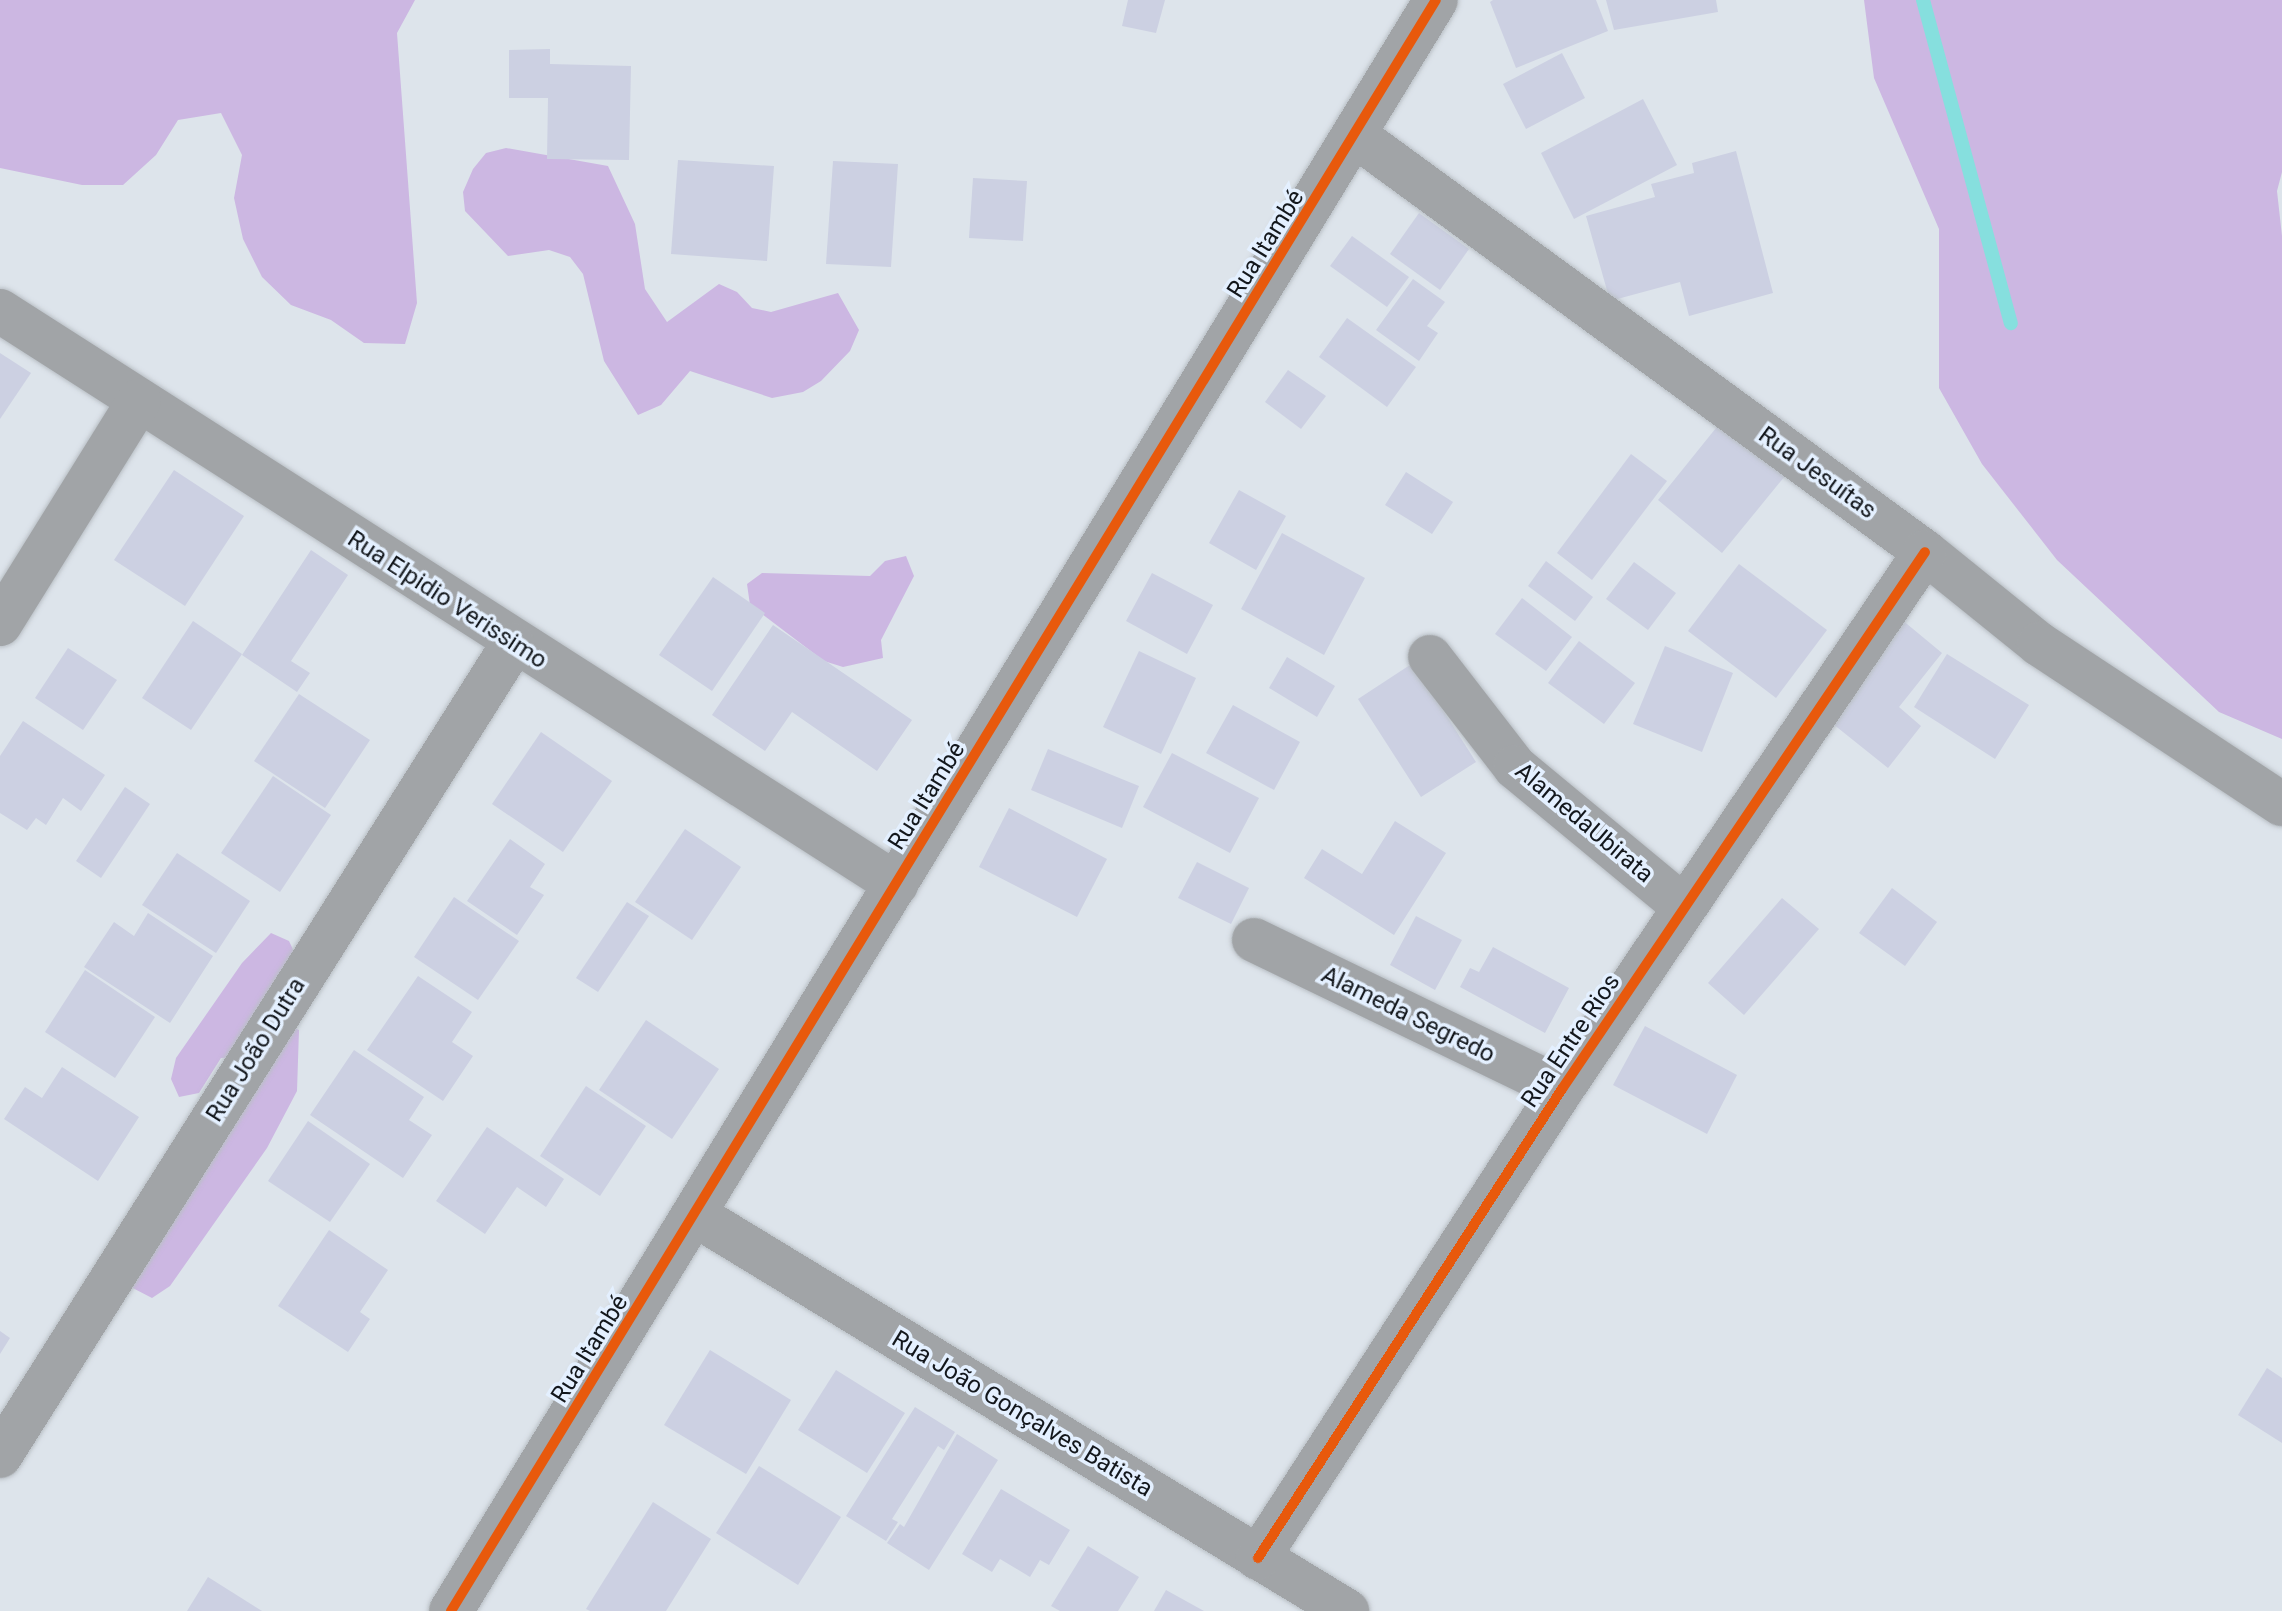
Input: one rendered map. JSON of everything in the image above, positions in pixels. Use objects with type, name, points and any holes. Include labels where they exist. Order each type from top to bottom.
[{"type":"street","name":"Rua Itambé","points":[[451,1611],[697,1216],[1436,0]]},
{"type":"street","name":"Rua Jesuítas","points":[[1356,136],[1925,552],[2039,644],[2282,804]]},
{"type":"street","name":"Rua Elpidio Verissimo","points":[[0,311],[513,644],[896,884]]},
{"type":"street","points":[[0,624],[139,401]]},
{"type":"street","name":"Rua Entre Rios","points":[[1258,1558],[1562,1089],[1925,552]]},
{"type":"street","name":"Rua João Dutra","points":[[0,1456],[513,644]]},
{"type":"street","name":"AlamedaUbirata","points":[[1430,657],[1515,767],[1684,907]]},
{"type":"street","name":"Alameda Segredo","points":[[1254,940],[1562,1089]]},
{"type":"street","name":"Rua João Gonçalves Batista","points":[[697,1216],[1347,1611]]},
{"type":"shaded area","points":[[0,0],[415,0],[397,33],[417,303],[405,344],[364,343],[331,320],[291,305],[262,277],[243,239],[234,198],[242,155],[221,113],[178,120],[156,155],[123,185],[82,185],[0,168]]},
{"type":"shaded area","points":[[1864,0],[2282,0],[2282,172],[2277,191],[2282,236],[2282,739],[2219,712],[2057,560],[1982,464],[1939,388],[1939,229],[1874,78]]},
{"type":"shaded area","points":[[506,148],[608,166],[635,224],[645,289],[667,322],[719,284],[737,292],[752,308],[771,312],[838,293],[859,330],[850,351],[821,381],[803,392],[772,398],[690,371],[661,405],[638,415],[604,361],[583,274],[570,257],[549,250],[508,256],[465,211],[463,192],[473,169],[486,153]]},
{"type":"shaded area","points":[[906,556],[914,576],[881,640],[883,658],[843,667],[824,661],[750,605],[747,584],[762,573],[870,576],[885,561]]},
{"type":"shaded area","points":[[271,933],[289,941],[298,960],[280,1021],[299,1030],[297,1091],[267,1148],[170,1286],[152,1298],[125,1284],[241,1057],[221,1058],[199,1093],[179,1097],[171,1079],[176,1058],[242,963]]},
{"type":"building","points":[[1128,0],[1165,0],[1156,33],[1122,26]]},
{"type":"building","points":[[1596,0],[1608,31],[1516,68],[1490,2]]},
{"type":"building","points":[[1606,0],[1716,0],[1718,12],[1614,30]]},
{"type":"building","points":[[550,49],[550,64],[631,66],[629,160],[547,159],[548,98],[509,98],[509,50]]},
{"type":"building","points":[[1562,53],[1585,98],[1526,129],[1503,84]]},
{"type":"building","points":[[1643,99],[1677,165],[1574,219],[1541,153]]},
{"type":"building","points":[[1736,151],[1773,293],[1689,316],[1680,282],[1610,301],[1586,216],[1655,197],[1651,184],[1694,173],[1692,163]]},
{"type":"building","points":[[678,160],[774,166],[767,261],[671,254]]},
{"type":"building","points":[[833,161],[898,164],[891,267],[826,264]]},
{"type":"building","points":[[973,178],[1027,181],[1023,241],[969,238]]},
{"type":"building","points":[[1419,213],[1469,249],[1440,290],[1390,254]]},
{"type":"building","points":[[1352,236],[1409,277],[1387,307],[1330,266]]},
{"type":"building","points":[[1413,279],[1445,302],[1427,326],[1438,333],[1419,361],[1376,330]]},
{"type":"building","points":[[1347,318],[1416,367],[1387,407],[1319,357]]},
{"type":"building","points":[[0,353],[31,373],[0,419]]},
{"type":"building","points":[[1288,370],[1326,396],[1301,429],[1265,402]]},
{"type":"building","points":[[1720,423],[1785,476],[1722,553],[1658,500]]},
{"type":"building","points":[[1631,454],[1667,481],[1592,580],[1557,553]]},
{"type":"building","points":[[174,470],[244,516],[185,606],[114,560]]},
{"type":"building","points":[[1406,472],[1453,502],[1432,534],[1385,505]]},
{"type":"building","points":[[1239,490],[1286,516],[1256,570],[1209,543]]},
{"type":"building","points":[[1282,533],[1365,578],[1324,655],[1241,609]]},
{"type":"building","points":[[311,550],[348,575],[291,661],[310,673],[297,692],[242,655]]},
{"type":"building","points":[[1546,561],[1593,597],[1575,621],[1528,586]]},
{"type":"building","points":[[1634,562],[1676,593],[1648,630],[1606,599]]},
{"type":"building","points":[[1739,564],[1827,630],[1776,698],[1688,631]]},
{"type":"building","points":[[1152,573],[1213,605],[1187,654],[1126,621]]},
{"type":"building","points":[[713,577],[765,613],[712,691],[659,655]]},
{"type":"building","points":[[1522,598],[1572,637],[1546,671],[1495,634]]},
{"type":"building","points":[[1901,619],[1942,653],[1899,707],[1921,726],[1888,768],[1823,716]]},
{"type":"building","points":[[193,621],[242,654],[191,730],[142,698]]},
{"type":"building","points":[[773,625],[912,720],[877,771],[792,712],[765,751],[712,715]]},
{"type":"building","points":[[1579,641],[1635,683],[1604,724],[1548,683]]},
{"type":"building","points":[[1665,646],[1733,673],[1702,752],[1633,724]]},
{"type":"building","points":[[68,648],[117,680],[83,730],[35,698]]},
{"type":"building","points":[[1139,651],[1196,678],[1161,754],[1103,727]]},
{"type":"building","points":[[1947,654],[2029,705],[1995,759],[1914,707]]},
{"type":"building","points":[[1287,657],[1335,686],[1317,717],[1269,688]]},
{"type":"building","points":[[1413,663],[1476,762],[1421,797],[1358,699]]},
{"type":"building","points":[[299,694],[370,740],[325,808],[254,761]]},
{"type":"building","points":[[1233,705],[1300,742],[1274,790],[1206,753]]},
{"type":"building","points":[[23,721],[105,775],[81,811],[63,798],[46,825],[36,818],[27,830],[0,813],[0,756]]},
{"type":"building","points":[[541,732],[612,781],[563,852],[492,804]]},
{"type":"building","points":[[1048,749],[1139,786],[1122,828],[1031,790]]},
{"type":"building","points":[[1172,753],[1259,798],[1230,853],[1143,807]]},
{"type":"building","points":[[273,776],[331,815],[280,892],[221,853]]},
{"type":"building","points":[[125,787],[150,804],[101,878],[76,861]]},
{"type":"building","points":[[1009,808],[1107,859],[1077,917],[979,867]]},
{"type":"building","points":[[1395,821],[1446,853],[1394,935],[1304,878],[1322,849],[1362,874]]},
{"type":"building","points":[[685,829],[741,867],[692,940],[635,902]]},
{"type":"building","points":[[510,839],[545,864],[530,887],[544,895],[517,935],[467,901]]},
{"type":"building","points":[[177,853],[250,901],[216,953],[142,905]]},
{"type":"building","points":[[1197,862],[1249,888],[1231,924],[1178,898]]},
{"type":"building","points":[[1892,888],[1937,922],[1905,966],[1859,933]]},
{"type":"building","points":[[454,897],[519,941],[478,1000],[414,957]]},
{"type":"building","points":[[1782,898],[1819,929],[1744,1015],[1708,983]]},
{"type":"building","points":[[627,902],[649,916],[598,992],[576,978]]},
{"type":"building","points":[[148,913],[213,956],[170,1023],[84,967],[114,922],[134,936]]},
{"type":"building","points":[[1416,916],[1462,940],[1435,990],[1390,965]]},
{"type":"building","points":[[1493,947],[1569,988],[1545,1033],[1460,987],[1470,968],[1479,972]]},
{"type":"building","points":[[85,970],[155,1017],[115,1078],[45,1032]]},
{"type":"building","points":[[418,976],[472,1012],[452,1042],[473,1056],[443,1101],[367,1050]]},
{"type":"building","points":[[646,1020],[719,1069],[672,1139],[599,1090]]},
{"type":"building","points":[[1645,1026],[1737,1075],[1707,1134],[1613,1085]]},
{"type":"building","points":[[354,1050],[424,1097],[409,1120],[432,1135],[403,1178],[310,1115]]},
{"type":"building","points":[[62,1067],[139,1117],[98,1181],[4,1119],[25,1087],[42,1098]]},
{"type":"building","points":[[586,1086],[646,1126],[600,1196],[540,1156]]},
{"type":"building","points":[[308,1121],[370,1164],[330,1222],[268,1181]]},
{"type":"building","points":[[487,1127],[564,1179],[546,1207],[517,1187],[485,1234],[436,1201]]},
{"type":"building","points":[[329,1230],[388,1270],[360,1312],[370,1319],[348,1352],[278,1306]]},
{"type":"building","points":[[0,1331],[10,1338],[0,1354]]},
{"type":"building","points":[[710,1350],[791,1400],[746,1474],[664,1425]]},
{"type":"building","points":[[2267,1368],[2282,1378],[2282,1443],[2238,1415]]},
{"type":"building","points":[[836,1370],[905,1413],[867,1473],[798,1430]]},
{"type":"building","points":[[915,1407],[955,1432],[944,1450],[938,1446],[892,1519],[898,1522],[886,1541],[846,1516]]},
{"type":"building","points":[[957,1434],[998,1460],[929,1570],[887,1543],[900,1524],[904,1527]]},
{"type":"building","points":[[759,1466],[841,1517],[798,1585],[716,1533]]},
{"type":"building","points":[[1001,1489],[1070,1530],[1049,1565],[1040,1560],[1030,1577],[1000,1559],[992,1572],[962,1554]]},
{"type":"building","points":[[653,1502],[711,1539],[666,1611],[586,1609]]},
{"type":"building","points":[[1088,1546],[1139,1577],[1118,1611],[1060,1611],[1051,1606]]},
{"type":"building","points":[[208,1577],[262,1611],[187,1611]]},
{"type":"building","points":[[1166,1590],[1204,1611],[1154,1611]]},
{"type":"waterway","points":[[1923,0],[2011,323]]},
{"type":"cycle path","points":[[451,1611],[1436,0]]},
{"type":"cycle path","points":[[1258,1558],[1562,1089],[1925,552]]}]
